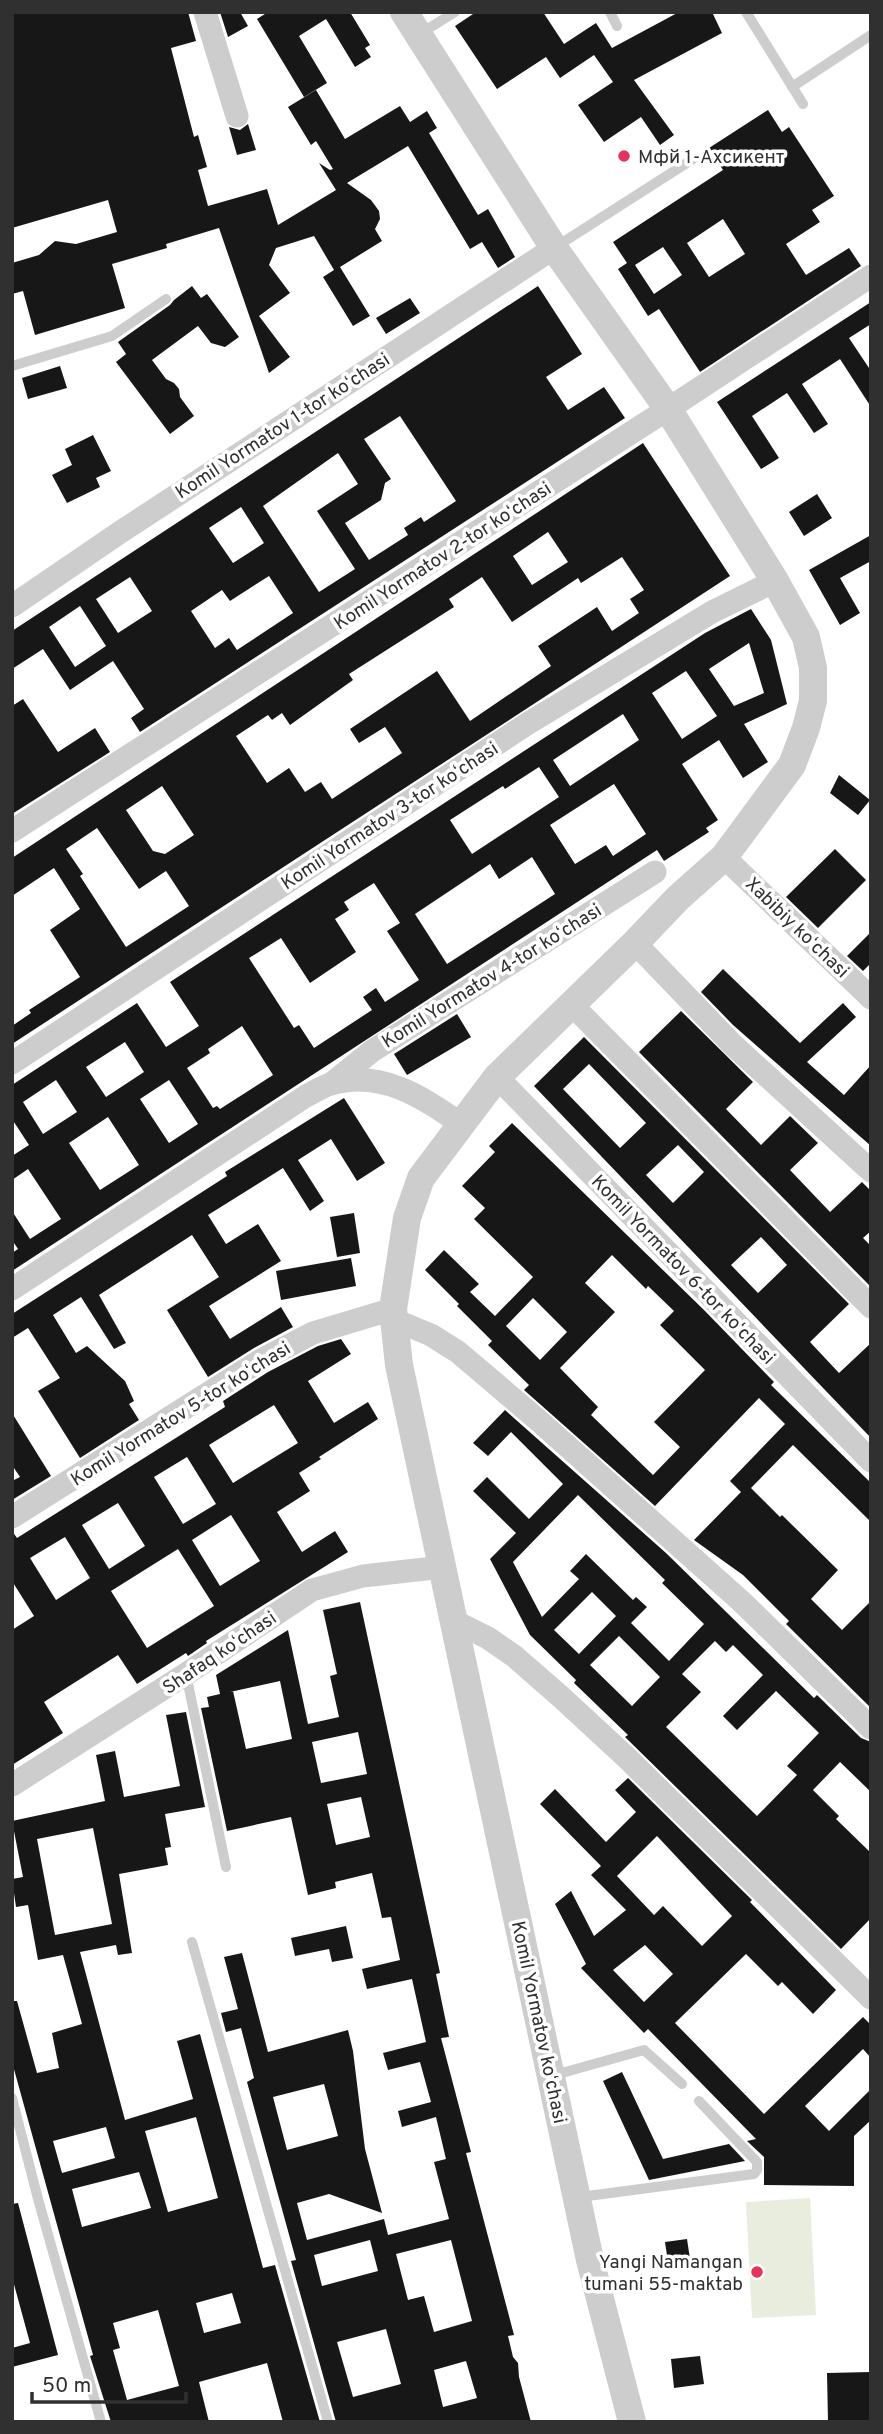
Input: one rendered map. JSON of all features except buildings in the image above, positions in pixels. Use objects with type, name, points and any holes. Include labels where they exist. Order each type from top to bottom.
[{"type":"street","points":[[205,12],[237,116]]},
{"type":"street","name":"Komil Yormatov koʻchasi","points":[[411,23],[554,248],[668,409],[775,581],[806,637],[813,668],[813,701],[792,765],[724,857],[677,898],[635,943],[497,1077],[421,1178],[407,1218],[394,1315],[399,1365],[590,2260],[632,2422]]},
{"type":"street","name":"Komil Yormatov 1-tor koʻchasi","points":[[12,606],[142,517],[554,248]]},
{"type":"street","name":"Komil Yormatov 2-tor koʻchasi","points":[[12,831],[871,276]]},
{"type":"street","name":"Komil Yormatov 3-tor koʻchasi","points":[[12,1063],[527,724],[712,612],[775,581]]},
{"type":"street","name":"Xabibiy koʻchasi","points":[[724,857],[871,998]]},
{"type":"street","name":"Komil Yormatov 4-tor koʻchasi","points":[[12,1289],[306,1096],[331,1084],[372,1051],[655,872]]},
{"type":"street","points":[[635,943],[732,1044],[871,1171]]},
{"type":"street","points":[[572,1005],[871,1307]]},
{"type":"street","name":"Komil Yormatov 6-tor koʻchasi","points":[[497,1077],[871,1461]]},
{"type":"street","name":"Komil Yormatov 4-tor koʻchasi","points":[[331,1084],[380,1081],[399,1086],[461,1124]]},
{"type":"street","points":[[394,1315],[458,1352],[528,1412],[742,1602],[871,1728]]},
{"type":"street","name":"Komil Yormatov 5-tor koʻchasi","points":[[12,1517],[261,1360],[313,1333],[394,1315]]},
{"type":"street","name":"Shafaq koʻchasi","points":[[12,1785],[312,1590],[363,1576],[443,1567]]},
{"type":"street","points":[[454,1621],[488,1638],[514,1656],[561,1697],[871,1998]]},
{"type":"lane","points":[[411,23],[455,12]]},
{"type":"lane","points":[[610,12],[617,26]]},
{"type":"lane","points":[[746,12],[803,104]]},
{"type":"lane","points":[[792,87],[871,35]]},
{"type":"lane","points":[[554,248],[693,159]]},
{"type":"lane","points":[[12,366],[112,336],[166,299]]},
{"type":"lane","points":[[186,1674],[226,1867]]},
{"type":"lane","points":[[192,1941],[328,2422]]},
{"type":"lane","points":[[551,2076],[639,2049],[644,2050],[682,2084]]},
{"type":"lane","points":[[12,2098],[37,2199],[101,2422]]},
{"type":"lane","points":[[577,2198],[754,2174],[757,2162],[699,2101]]},
{"type":"shaded area","points":[[810,2198],[816,2315],[752,2318],[746,2202]]},
{"type":"place","name":"Мфй 1-Ахсикент","points":[[624,156]]},
{"type":"place","name":"Yangi Namangan tumani 55-maktab","points":[[757,2272]]}]
